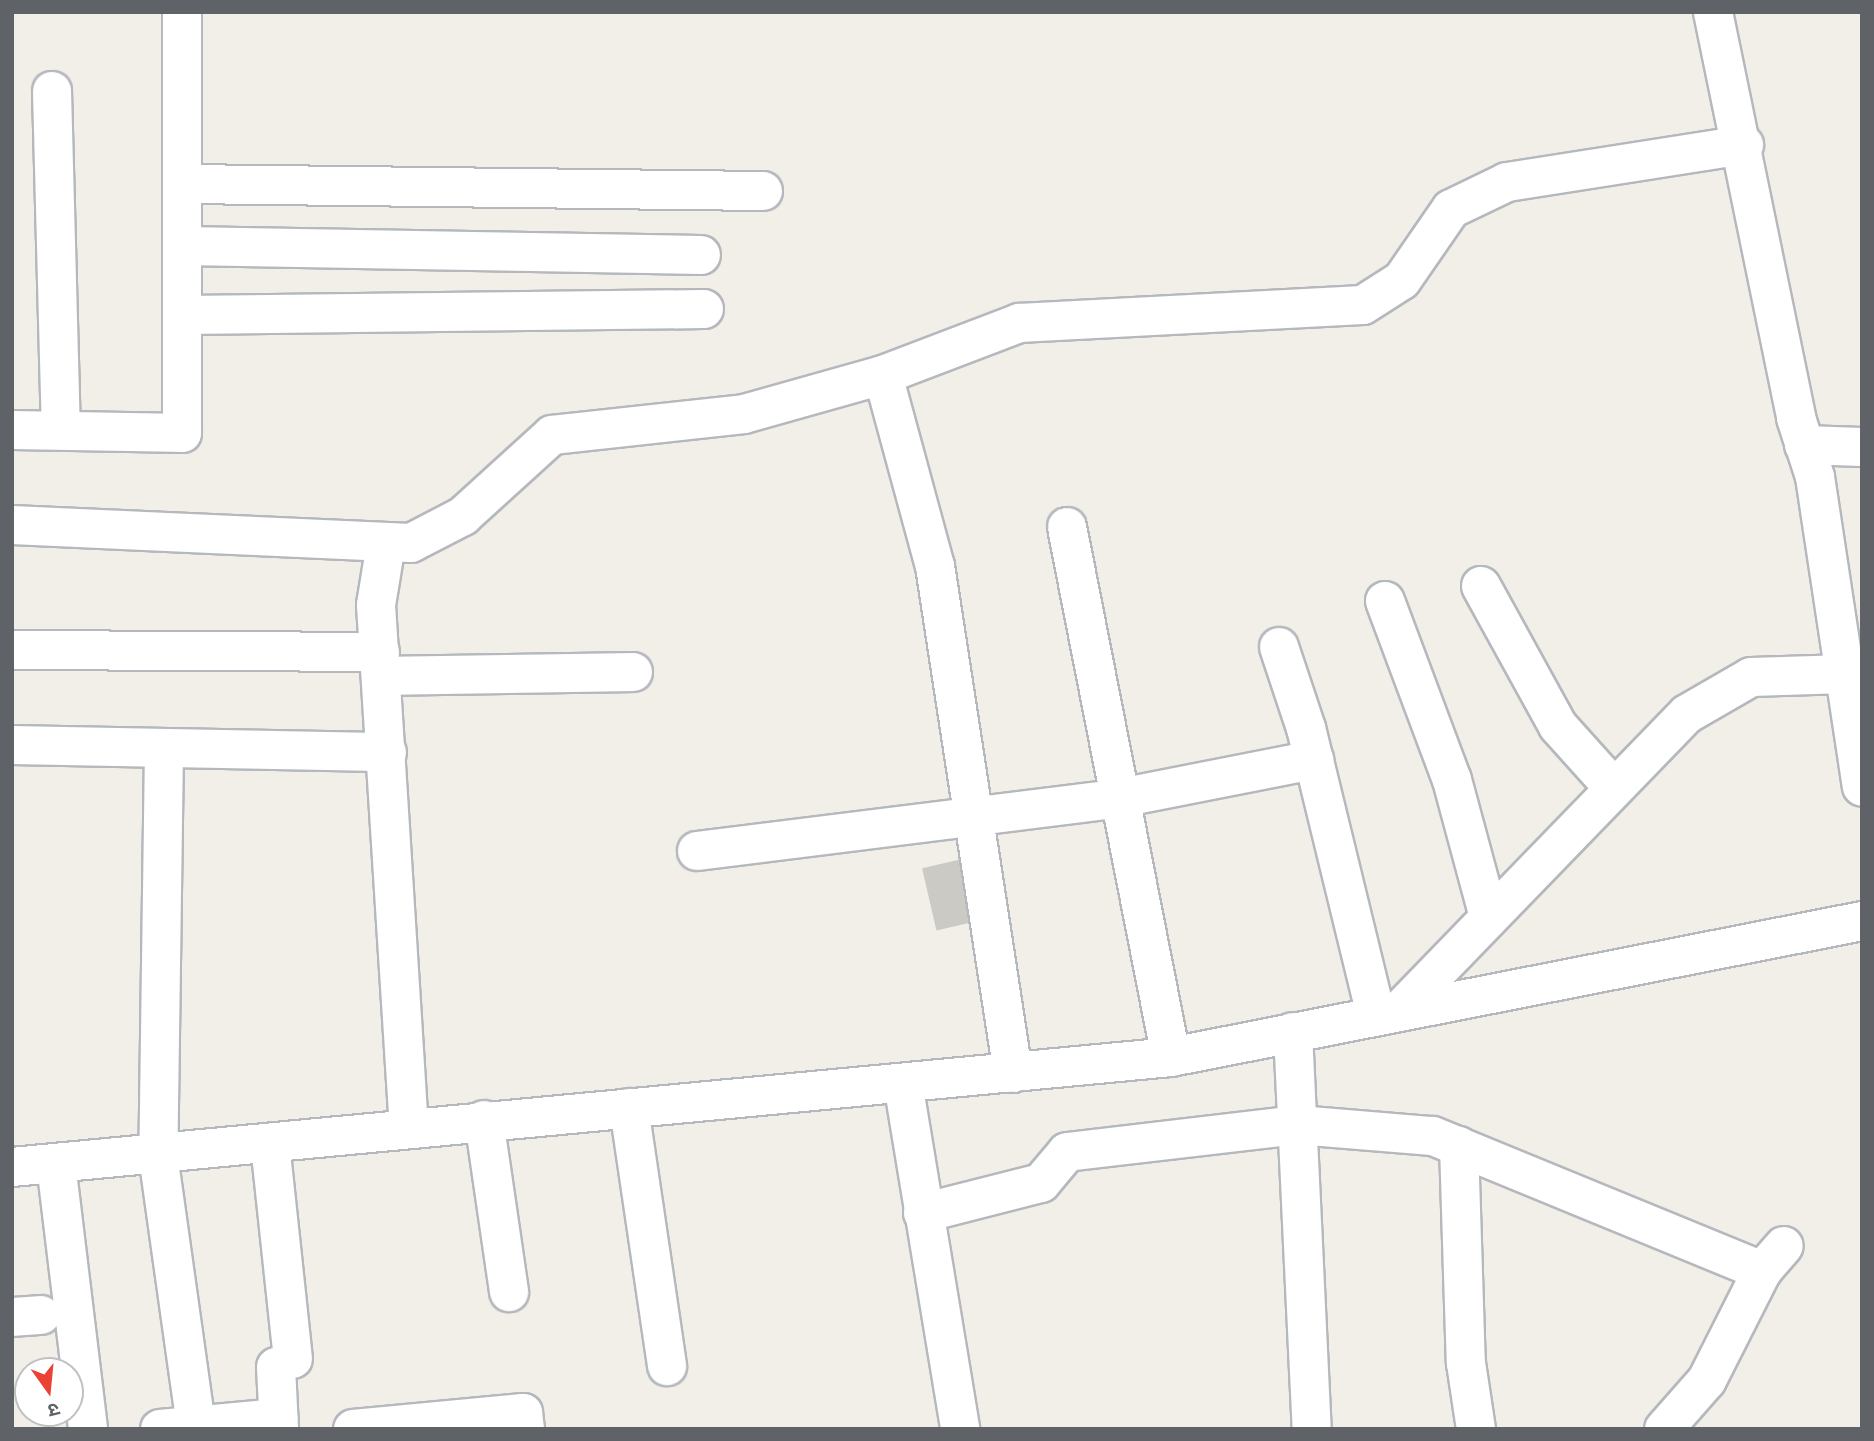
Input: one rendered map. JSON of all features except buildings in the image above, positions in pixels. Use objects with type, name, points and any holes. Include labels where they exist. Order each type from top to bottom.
[{"type":"street","points":[[12,429],[182,433],[185,315],[183,12]]},
{"type":"street","points":[[1713,12],[1744,145],[1804,445],[1850,612],[1846,674],[1862,786]]},
{"type":"street","points":[[52,91],[61,429]]},
{"type":"street","points":[[12,525],[198,530],[386,544],[411,543],[463,516],[552,435],[744,414],[883,375],[1019,323],[1363,304],[1402,280],[1451,209],[1507,182],[1744,145]]},
{"type":"street","points":[[183,184],[763,191]]},
{"type":"street","points":[[183,246],[701,255]]},
{"type":"street","points":[[185,315],[704,309]]},
{"type":"street","points":[[883,375],[935,566],[1013,1073]]},
{"type":"street","points":[[1804,445],[1862,447]]},
{"type":"street","points":[[1067,527],[1171,1057]]},
{"type":"street","points":[[386,544],[376,604],[409,1129]]},
{"type":"street","points":[[1480,586],[1559,726],[1612,786]]},
{"type":"street","points":[[1385,601],[1452,780],[1489,917]]},
{"type":"street","points":[[1279,647],[1388,1013]]},
{"type":"street","points":[[12,650],[633,673]]},
{"type":"street","points":[[1388,1013],[1489,917],[1612,786],[1721,691],[1751,677],[1846,674]]},
{"type":"street","points":[[12,746],[387,752]]},
{"type":"street","points":[[164,749],[158,1155],[178,1427],[278,1423],[285,1363],[270,1144]]},
{"type":"street","points":[[697,851],[1120,798],[1314,760]]},
{"type":"street","points":[[12,1167],[270,1144],[484,1120],[1171,1057],[1862,921]]},
{"type":"street","points":[[1293,1032],[1312,1429]]},
{"type":"street","points":[[903,1083],[960,1429]]},
{"type":"street","points":[[629,1108],[667,1366]]},
{"type":"street","points":[[484,1120],[509,1292]]},
{"type":"street","points":[[923,1213],[1041,1183],[1067,1152],[1298,1125],[1433,1136],[1773,1259],[1707,1380],[1664,1429]]},
{"type":"street","points":[[1459,1146],[1466,1363],[1476,1429]]},
{"type":"street","points":[[56,1164],[88,1429]]},
{"type":"street","points":[[353,1429],[523,1413],[525,1429]]}]
